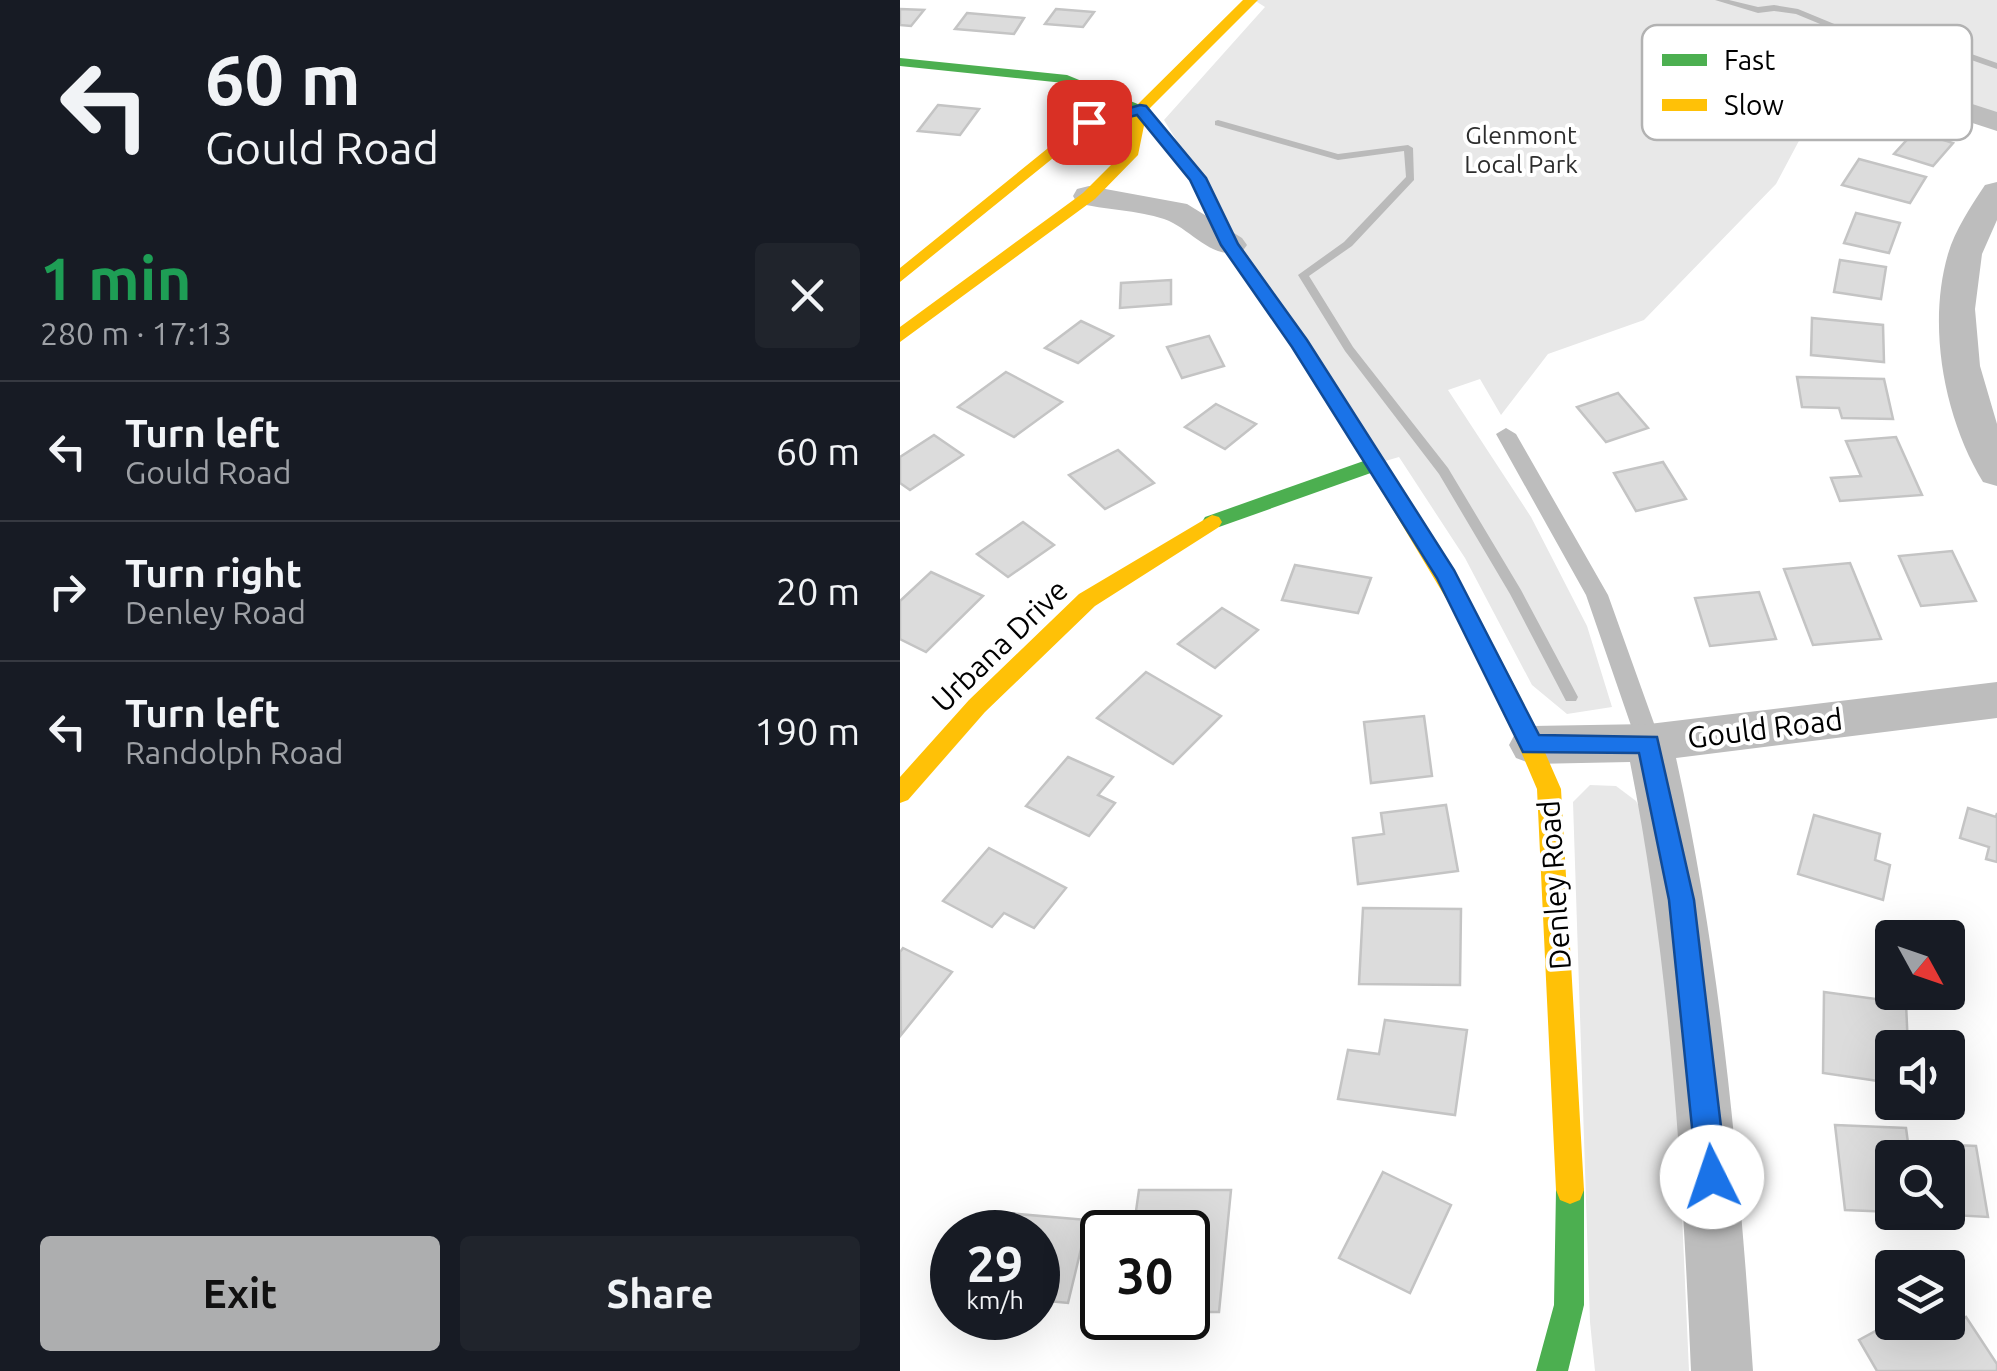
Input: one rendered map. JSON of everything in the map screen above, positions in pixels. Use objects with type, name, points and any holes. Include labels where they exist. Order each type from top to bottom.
[{"type":"street","points":[[900,277],[1089,122],[1140,110],[1252,0]]},
{"type":"street","points":[[900,62],[1067,79],[1140,110]]},
{"type":"street","points":[[900,336],[1089,196],[1130,155],[1140,110]]},
{"type":"street","name":"Denley Road","points":[[1140,110],[1198,178],[1230,245],[1300,344],[1446,576],[1532,745],[1549,789],[1570,1169],[1568,1306],[1552,1371]]},
{"type":"street","points":[[1972,114],[1997,122]]},
{"type":"street","points":[[1997,192],[1966,249],[1957,288],[1960,356],[1980,434],[1997,472]]},
{"type":"street","name":"Denley Road","points":[[1089,196],[1175,211],[1230,245]]},
{"type":"street","name":"Urbana Drive","points":[[900,793],[978,706],[1087,600],[1217,519],[1375,464]]},
{"type":"street","name":"Gould Road","points":[[1532,745],[1649,743],[1997,700]]},
{"type":"street","points":[[1649,743],[1681,900],[1708,1119],[1722,1371]]},
{"type":"lane","points":[[1506,434],[1597,595],[1649,743]]},
{"type":"green space","name":"Glenmont Local Park","points":[[1254,0],[1997,0],[1997,122],[1972,114],[1972,25],[1642,25],[1642,140],[1799,140],[1776,184],[1644,320],[1548,354],[1501,415],[1480,379],[1448,390],[1531,517],[1587,626],[1612,707],[1567,714],[1532,685],[1465,558],[1399,457],[1375,464],[1164,120],[1265,7]]},
{"type":"green space","points":[[1590,785],[1616,786],[1636,801],[1650,827],[1672,993],[1689,1371],[1595,1371],[1590,1322],[1573,802]]},
{"type":"building","points":[[900,9],[924,10],[911,26],[900,25]]},
{"type":"building","points":[[1056,9],[1094,12],[1083,27],[1045,24]]},
{"type":"building","points":[[967,13],[1024,18],[1014,34],[955,29]]},
{"type":"building","points":[[938,105],[979,109],[960,135],[918,131]]},
{"type":"building","points":[[1907,140],[1953,143],[1933,166],[1894,154]]},
{"type":"building","points":[[1859,159],[1926,177],[1910,203],[1842,185]]},
{"type":"building","points":[[1856,213],[1900,223],[1889,253],[1844,243]]},
{"type":"building","points":[[1840,260],[1886,267],[1881,299],[1834,292]]},
{"type":"building","points":[[1171,280],[1171,304],[1120,308],[1121,283]]},
{"type":"building","points":[[1812,318],[1883,325],[1884,362],[1811,355]]},
{"type":"building","points":[[1081,321],[1113,336],[1078,363],[1045,348]]},
{"type":"building","points":[[1209,336],[1224,366],[1182,378],[1167,347]]},
{"type":"building","points":[[1006,372],[1062,402],[1014,437],[958,407]]},
{"type":"building","points":[[1797,377],[1884,379],[1893,419],[1842,418],[1839,408],[1802,407]]},
{"type":"building","points":[[1618,393],[1648,428],[1606,442],[1577,407]]},
{"type":"building","points":[[1216,404],[1256,424],[1225,449],[1185,427]]},
{"type":"building","points":[[934,435],[963,455],[910,490],[900,483],[900,457]]},
{"type":"building","points":[[1896,437],[1922,495],[1840,501],[1831,478],[1861,476],[1846,441]]},
{"type":"building","points":[[1118,450],[1154,483],[1105,509],[1069,475]]},
{"type":"building","points":[[1663,462],[1686,499],[1636,511],[1614,473]]},
{"type":"building","points":[[1023,522],[1054,545],[1008,577],[977,554]]},
{"type":"building","points":[[1952,551],[1976,601],[1921,606],[1899,556]]},
{"type":"building","points":[[1850,563],[1881,639],[1813,645],[1784,569]]},
{"type":"building","points":[[1295,565],[1371,578],[1358,613],[1282,600]]},
{"type":"building","points":[[931,572],[983,596],[926,652],[900,639],[900,601]]},
{"type":"building","points":[[1759,592],[1776,639],[1710,646],[1695,598]]},
{"type":"building","points":[[1222,608],[1258,630],[1215,668],[1178,644]]},
{"type":"building","points":[[1146,672],[1221,716],[1173,764],[1097,718]]},
{"type":"building","points":[[1424,716],[1432,776],[1371,783],[1364,722]]},
{"type":"building","points":[[1068,757],[1113,777],[1098,795],[1115,803],[1089,836],[1026,806]]},
{"type":"building","points":[[1446,805],[1458,871],[1358,884],[1353,838],[1384,834],[1381,813]]},
{"type":"building","points":[[1968,808],[1996,817],[1997,813],[1997,862],[1986,859],[1989,847],[1960,838]]},
{"type":"building","points":[[1814,815],[1880,834],[1875,860],[1890,865],[1883,900],[1798,874]]},
{"type":"building","points":[[989,848],[1066,888],[1034,928],[1004,913],[992,927],[943,901]]},
{"type":"building","points":[[1363,908],[1461,909],[1460,985],[1359,984]]},
{"type":"building","points":[[903,948],[952,972],[901,1035],[900,952]]},
{"type":"building","points":[[1824,992],[1875,999],[1875,1010],[1906,1010],[1907,1030],[1875,1030],[1875,1081],[1823,1073]]},
{"type":"building","points":[[1385,1020],[1467,1030],[1455,1115],[1338,1099],[1348,1050],[1379,1054]]},
{"type":"building","points":[[1835,1125],[1906,1128],[1908,1140],[1875,1140],[1875,1211],[1845,1210]]},
{"type":"building","points":[[1965,1146],[1976,1146],[1988,1217],[1965,1216]]},
{"type":"building","points":[[1383,1172],[1451,1205],[1410,1293],[1339,1258]]},
{"type":"building","points":[[1139,1190],[1231,1190],[1219,1312],[1210,1312],[1210,1210],[1136,1210]]},
{"type":"building","points":[[1060,1218],[1080,1219],[1080,1253],[1068,1303],[1060,1302]]},
{"type":"building","points":[[1965,1318],[1997,1364],[1997,1371],[1877,1371],[1859,1340],[1875,1331],[1875,1340],[1965,1340]]},
{"type":"waterway","points":[[1719,0],[1758,10],[1798,12],[1829,25]]},
{"type":"waterway","points":[[1972,57],[1997,66]]},
{"type":"waterway","points":[[1218,123],[1338,157],[1408,148],[1411,178],[1348,244],[1303,275],[1349,349],[1444,471],[1516,593],[1571,697]]},
{"type":"traffic: fast","points":[[900,62],[1067,79],[1140,110],[1198,178],[1230,245],[1300,344],[1366,448]]},
{"type":"traffic: fast","points":[[1212,522],[1375,464]]},
{"type":"traffic: fast","points":[[1552,1371],[1569,1305],[1570,1190]]},
{"type":"traffic: slow","points":[[900,336],[1089,196],[1130,155],[1140,110],[1251,0]]},
{"type":"traffic: slow","points":[[900,277],[1089,122],[1140,110]]},
{"type":"traffic: slow","points":[[1366,448],[1466,614],[1549,789],[1570,1190]]},
{"type":"traffic: slow","points":[[900,793],[977,706],[1087,600],[1212,522]]},
{"type":"route","points":[[1089,122],[1140,110],[1198,178],[1230,245],[1300,344],[1446,576],[1532,745],[1649,743],[1681,900],[1712,1177]]}]
